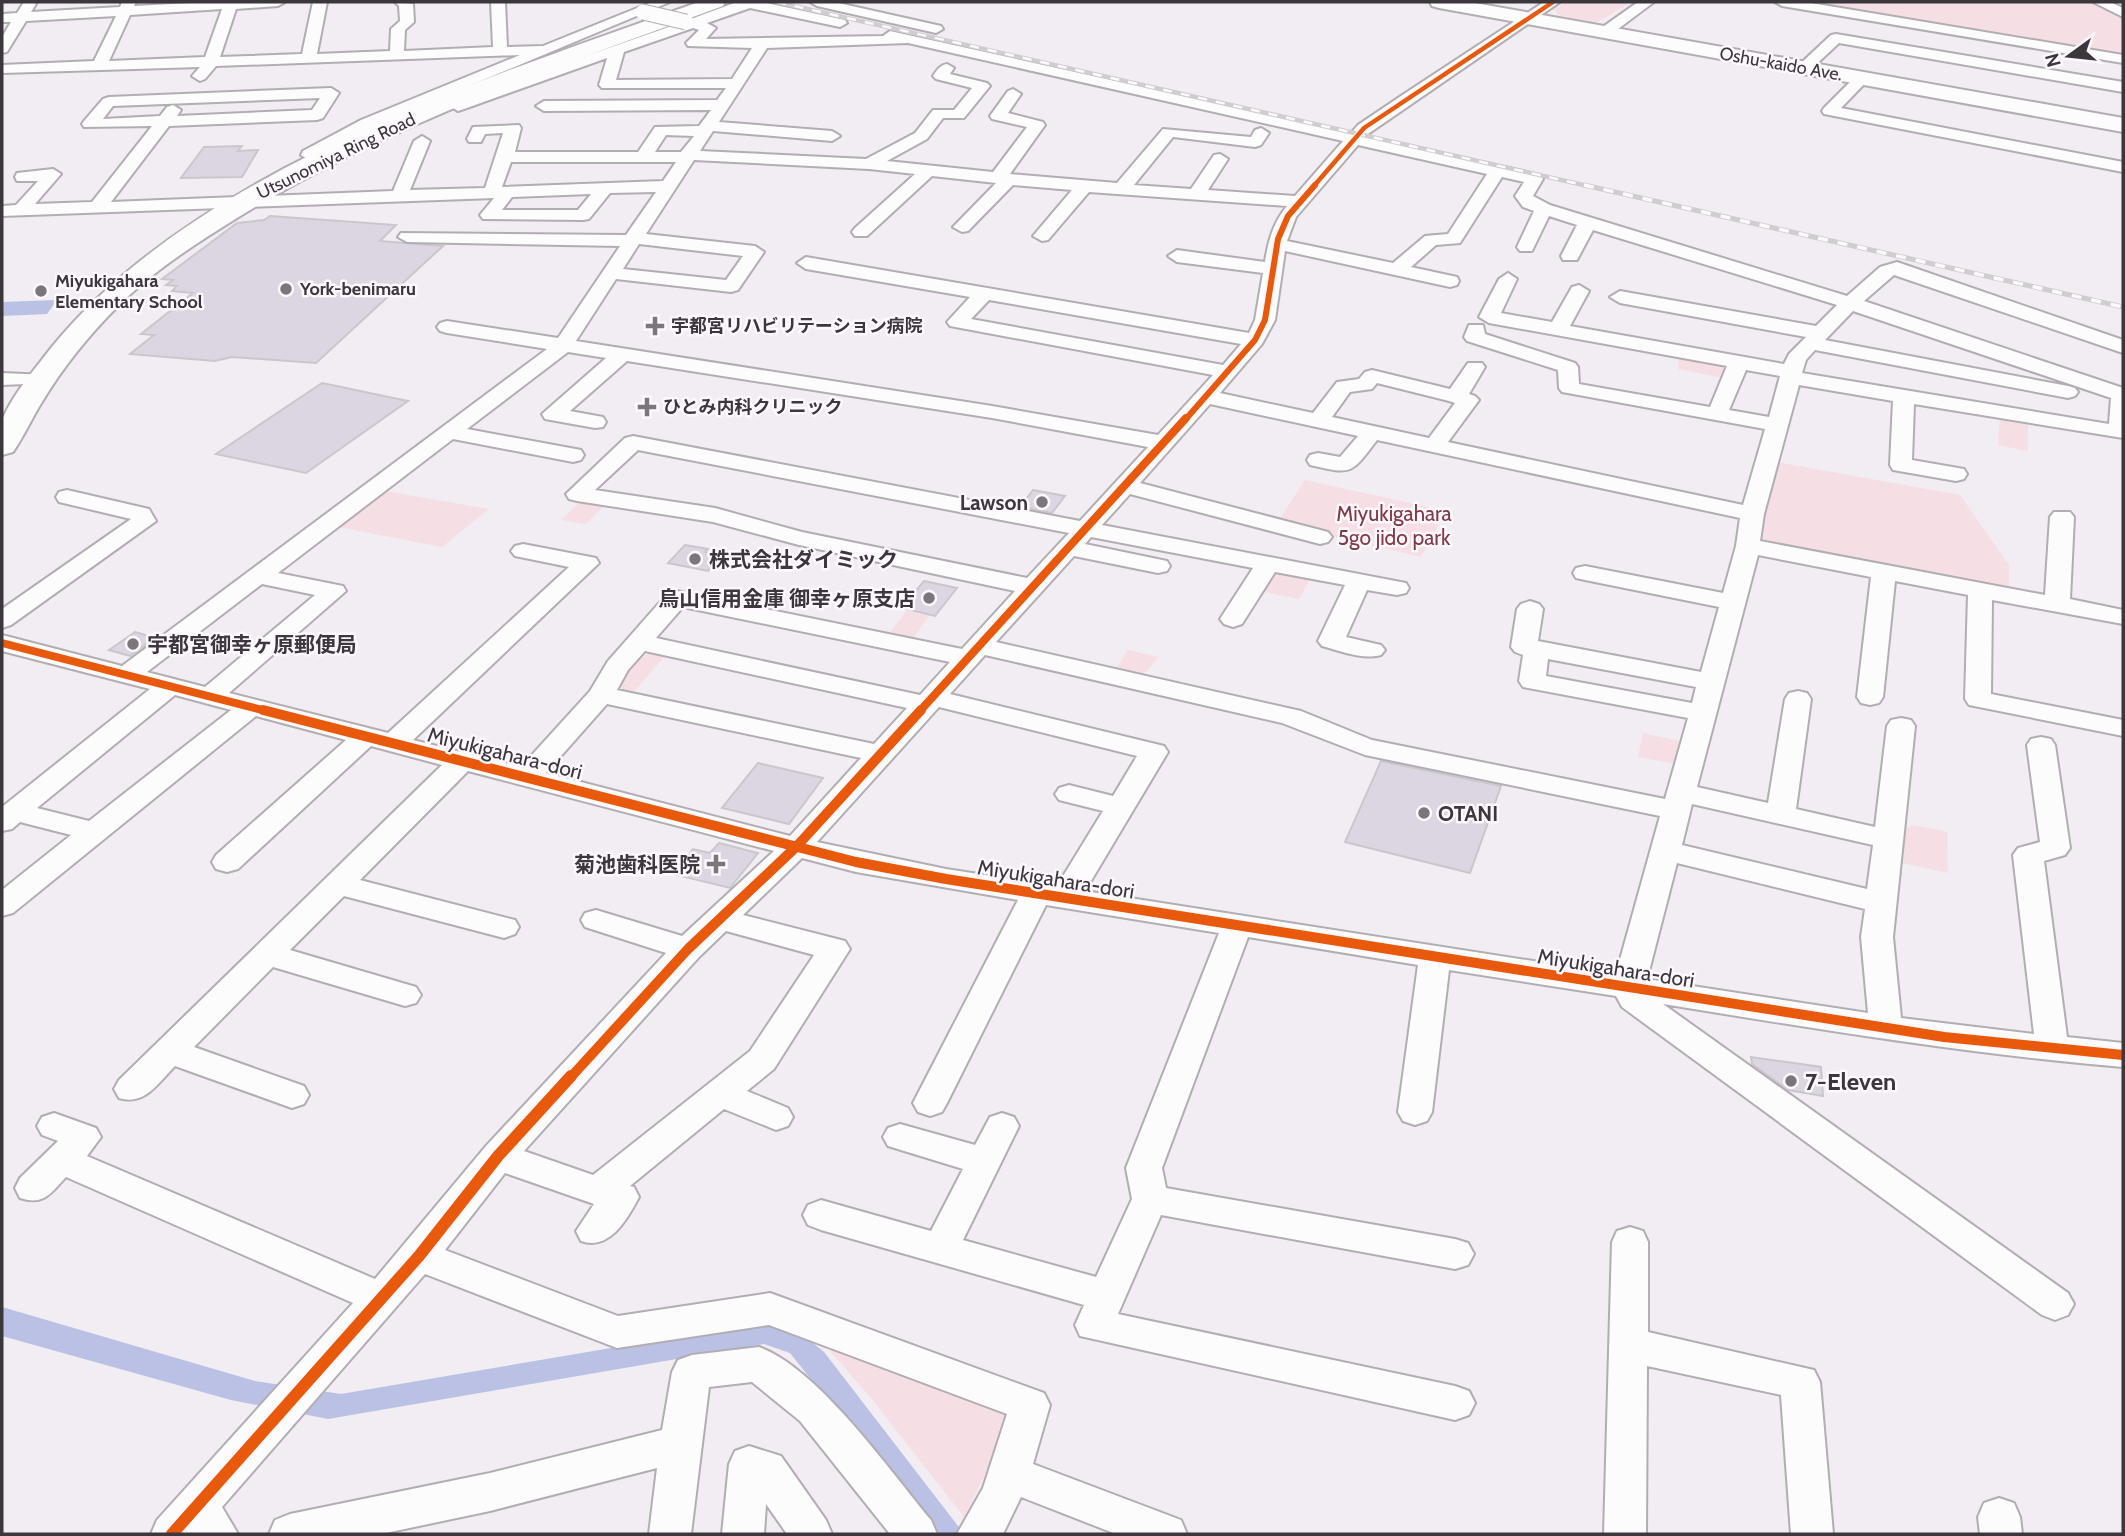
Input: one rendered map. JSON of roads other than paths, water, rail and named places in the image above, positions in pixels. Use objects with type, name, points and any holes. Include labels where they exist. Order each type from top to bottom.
[{"type":"highway","points":[[549,53],[682,2]]},
{"type":"highway","name":"Utsunomiya Ring Road","points":[[2,446],[15,385],[81,305],[108,282],[233,201],[312,158],[549,53],[698,2]]},
{"type":"highway","name":"Oshu-kaido Ave.","points":[[1439,2],[2123,125]]},
{"type":"highway","name":"Utsunomiya Ring Road","points":[[312,158],[490,86],[563,63],[721,6]]},
{"type":"street","points":[[2,49],[31,2]]},
{"type":"street","points":[[2,18],[127,6],[278,2]]},
{"type":"street","points":[[309,58],[320,2]]},
{"type":"street","points":[[397,55],[398,29],[407,22],[406,4],[402,2]]},
{"type":"street","points":[[498,2],[499,51]]},
{"type":"street","points":[[2,83],[9,69],[499,51],[549,53],[634,7],[663,2]]},
{"type":"street","points":[[312,158],[357,148],[493,92],[697,24],[721,6],[747,2],[1534,179],[1524,196],[1529,203],[1544,209],[1850,303],[2123,397],[2120,400],[2120,432],[1904,396],[1739,362],[1489,317],[1508,279]]},
{"type":"street","points":[[817,2],[1317,117]]},
{"type":"street","points":[[194,1527],[271,1422],[419,1256],[498,1156],[688,949],[797,846],[1207,397],[1255,340],[1265,320],[1277,244],[1288,216],[1354,139],[1364,128],[1395,106],[1553,2]]},
{"type":"street","points":[[1605,32],[1647,2]]},
{"type":"street","points":[[1782,2],[2123,59]]},
{"type":"street","points":[[2100,2],[2123,13]]},
{"type":"street","points":[[97,208],[211,62],[230,3]]},
{"type":"street","points":[[99,66],[127,6]]},
{"type":"street","points":[[634,7],[697,24]]},
{"type":"street","points":[[682,60],[697,24]]},
{"type":"street","points":[[1804,68],[1836,37],[2123,87]]},
{"type":"street","points":[[620,50],[607,85],[682,60],[762,44],[908,39]]},
{"type":"street","points":[[126,675],[563,346],[762,44]]},
{"type":"street","points":[[2029,71],[2050,46]]},
{"type":"street","points":[[620,50],[682,60],[736,83]]},
{"type":"street","points":[[334,77],[344,57]]},
{"type":"street","points":[[119,94],[144,64]]},
{"type":"street","points":[[2086,81],[2092,72],[2123,77]]},
{"type":"street","points":[[1862,78],[1830,111],[2123,167]]},
{"type":"street","points":[[869,164],[921,136],[939,113],[958,115],[969,102],[982,86],[940,82],[969,102]]},
{"type":"street","points":[[331,93],[317,115],[90,124],[109,102],[144,101],[182,99],[331,93]]},
{"type":"street","points":[[962,227],[1004,178],[1037,125],[998,116],[1013,94]]},
{"type":"street","points":[[127,122],[144,101]]},
{"type":"street","points":[[544,106],[720,105]]},
{"type":"street","points":[[475,139],[479,130],[513,128],[500,191],[489,215],[583,215],[605,188]]},
{"type":"street","points":[[643,157],[661,130],[837,130],[812,161]]},
{"type":"street","points":[[1122,188],[1169,132],[1255,142],[1261,133]]},
{"type":"street","points":[[584,157],[593,136]]},
{"type":"street","points":[[400,194],[422,141]]},
{"type":"street","points":[[505,157],[687,156],[869,164],[1085,186],[1299,202]]},
{"type":"street","points":[[1197,193],[1220,159]]},
{"type":"street","points":[[861,232],[929,170]]},
{"type":"street","points":[[1397,269],[1431,240],[1454,239],[1498,170]]},
{"type":"street","points":[[20,184],[38,191],[21,211]]},
{"type":"street","points":[[2,211],[667,186]]},
{"type":"street","points":[[1042,236],[1085,186]]},
{"type":"street","points":[[1526,247],[1544,209]]},
{"type":"street","points":[[1570,256],[1587,223]]},
{"type":"street","points":[[407,237],[632,239],[755,251],[731,286],[610,273]]},
{"type":"street","points":[[1277,244],[1450,281]]},
{"type":"street","points":[[1177,256],[1273,269]]},
{"type":"street","points":[[806,263],[1255,340]]},
{"type":"street","points":[[2055,1304],[1633,999],[1628,988],[1748,546],[1752,514],[1796,358],[1850,303],[1886,271],[1897,268],[2123,347]]},
{"type":"street","points":[[1558,329],[1580,291]]},
{"type":"street","points":[[983,295],[957,322],[1228,372]]},
{"type":"street","points":[[1620,297],[2074,393]]},
{"type":"street","points":[[447,327],[992,412],[1165,443]]},
{"type":"street","points":[[1476,330],[1474,337],[1568,367],[1569,388],[1777,425]]},
{"type":"street","points":[[595,422],[554,414],[621,356]]},
{"type":"street","points":[[1318,421],[1344,386],[1365,386],[1385,359]]},
{"type":"street","points":[[1717,414],[1739,362]]},
{"type":"street","points":[[1455,397],[1475,367]]},
{"type":"street","points":[[1372,376],[1468,400],[1434,446]]},
{"type":"street","points":[[1904,396],[1901,465],[1956,474]]},
{"type":"street","points":[[1207,397],[1752,514]]},
{"type":"street","points":[[449,432],[573,455]]},
{"type":"street","points":[[1318,460],[1346,466],[1372,432]]},
{"type":"street","points":[[1033,587],[799,538],[715,515],[577,494],[633,443],[1078,538],[1268,564],[1397,588]]},
{"type":"street","points":[[1125,486],[1320,537]]},
{"type":"street","points":[[2,620],[144,522],[141,514],[67,497]]},
{"type":"street","points":[[2057,604],[2062,517]]},
{"type":"street","points":[[1078,538],[1158,566]]},
{"type":"street","points":[[1748,546],[2123,617]]},
{"type":"street","points":[[395,743],[587,564],[523,551]]},
{"type":"street","points":[[1233,619],[1268,564]]},
{"type":"street","points":[[1870,697],[1884,572]]},
{"type":"street","points":[[1585,573],[1732,601]]},
{"type":"street","points":[[210,696],[334,591],[258,576]]},
{"type":"street","points":[[1359,581],[1331,641],[1372,650]]},
{"type":"street","points":[[1980,590],[1978,699],[2123,727]]},
{"type":"street","points":[[527,777],[601,695],[617,667],[677,598],[973,652],[1291,717],[1365,747],[1678,801],[1781,815],[1888,839]]},
{"type":"street","points":[[1530,608],[1524,647],[1710,682]]},
{"type":"street","points":[[639,642],[928,701],[1154,752],[1122,807],[1051,896],[930,1103]]},
{"type":"street","name":"Miyukigahara-dori","points":[[2,643],[868,864],[1051,896],[1886,1028],[2052,1050],[2123,1055]]},
{"type":"street","points":[[1537,649],[1532,681],[1702,713]]},
{"type":"street","points":[[8,817],[170,686]]},
{"type":"street","points":[[601,695],[880,754]]},
{"type":"street","points":[[1781,815],[1798,699]]},
{"type":"street","points":[[2,906],[251,707]]},
{"type":"street","points":[[1886,1028],[1877,937],[1901,726]]},
{"type":"street","points":[[227,862],[367,736]]},
{"type":"street","points":[[2041,745],[2055,848],[2028,855],[2052,1050]]},
{"type":"street","points":[[131,1089],[463,760]]},
{"type":"street","points":[[1069,794],[1122,807]]},
{"type":"street","points":[[8,817],[94,832]]},
{"type":"street","points":[[1666,851],[1881,903]]},
{"type":"street","points":[[338,884],[504,927]]},
{"type":"street","points":[[598,1191],[762,1060],[834,948],[720,919]]},
{"type":"street","points":[[596,920],[688,949]]},
{"type":"street","points":[[1237,925],[1144,1168],[1150,1199],[1094,1325],[1455,1403]]},
{"type":"street","points":[[268,954],[405,995]]},
{"type":"street","points":[[1415,1112],[1435,957]]},
{"type":"street","points":[[170,1051],[292,1096]]},
{"type":"street","points":[[721,1094],[776,1116]]},
{"type":"street","points":[[940,1249],[1002,1126]]},
{"type":"street","points":[[900,1137],[984,1161]]},
{"type":"street","points":[[33,1188],[58,1143],[380,1298]]},
{"type":"street","points":[[498,1156],[621,1197],[594,1231]]},
{"type":"street","points":[[1150,1199],[1455,1254]]},
{"type":"street","points":[[821,1215],[1107,1296]]},
{"type":"street","points":[[1625,1534],[1630,1242]]},
{"type":"street","points":[[419,1256],[617,1332],[769,1309],[1030,1405],[1009,1474],[987,1524],[978,1534]]},
{"type":"street","points":[[1629,1345],[1800,1382],[1812,1534]]},
{"type":"street","points":[[670,1534],[680,1444],[692,1372],[760,1364],[814,1409],[916,1534]]},
{"type":"street","points":[[290,1534],[490,1492],[680,1444]]},
{"type":"street","points":[[743,1534],[749,1464],[766,1469],[811,1534]]},
{"type":"street","points":[[1009,1474],[1166,1534]]},
{"type":"water","points":[[57,300],[47,314],[2,316],[2,302]]},
{"type":"water","points":[[2,1307],[255,1381],[341,1394],[776,1320],[797,1330],[824,1352],[958,1526],[973,1534],[934,1534],[790,1353],[764,1344],[328,1419],[231,1400],[2,1336]]},
{"type":"railway","points":[[777,2],[1592,187]]},
{"type":"railway","points":[[1584,185],[2123,307]]},
{"type":"place","name":"York-benimaru","points":[[286,289]]},
{"type":"place","name":"Miyukigahara Elementary School","points":[[41,291]]},
{"type":"place","name":"宇都宮リハビリテーション病院","points":[[655,326]]},
{"type":"place","name":"ひとみ内科クリニック","points":[[647,407]]},
{"type":"place","name":"Lawson","points":[[1042,502]]},
{"type":"place","name":"株式会社ダイミック","points":[[695,559]]},
{"type":"place","name":"烏山信用金庫 御幸ヶ原支店","points":[[929,598]]},
{"type":"place","name":"宇都宮御幸ヶ原郵便局","points":[[133,644]]},
{"type":"place","name":"OTANI","points":[[1424,813]]},
{"type":"place","name":"菊池歯科医院","points":[[716,864]]},
{"type":"place","name":"7-Eleven","points":[[1791,1081]]},
{"type":"park label","name":"Miyukigahara 5go jido park","points":[[1394,525]]}]
